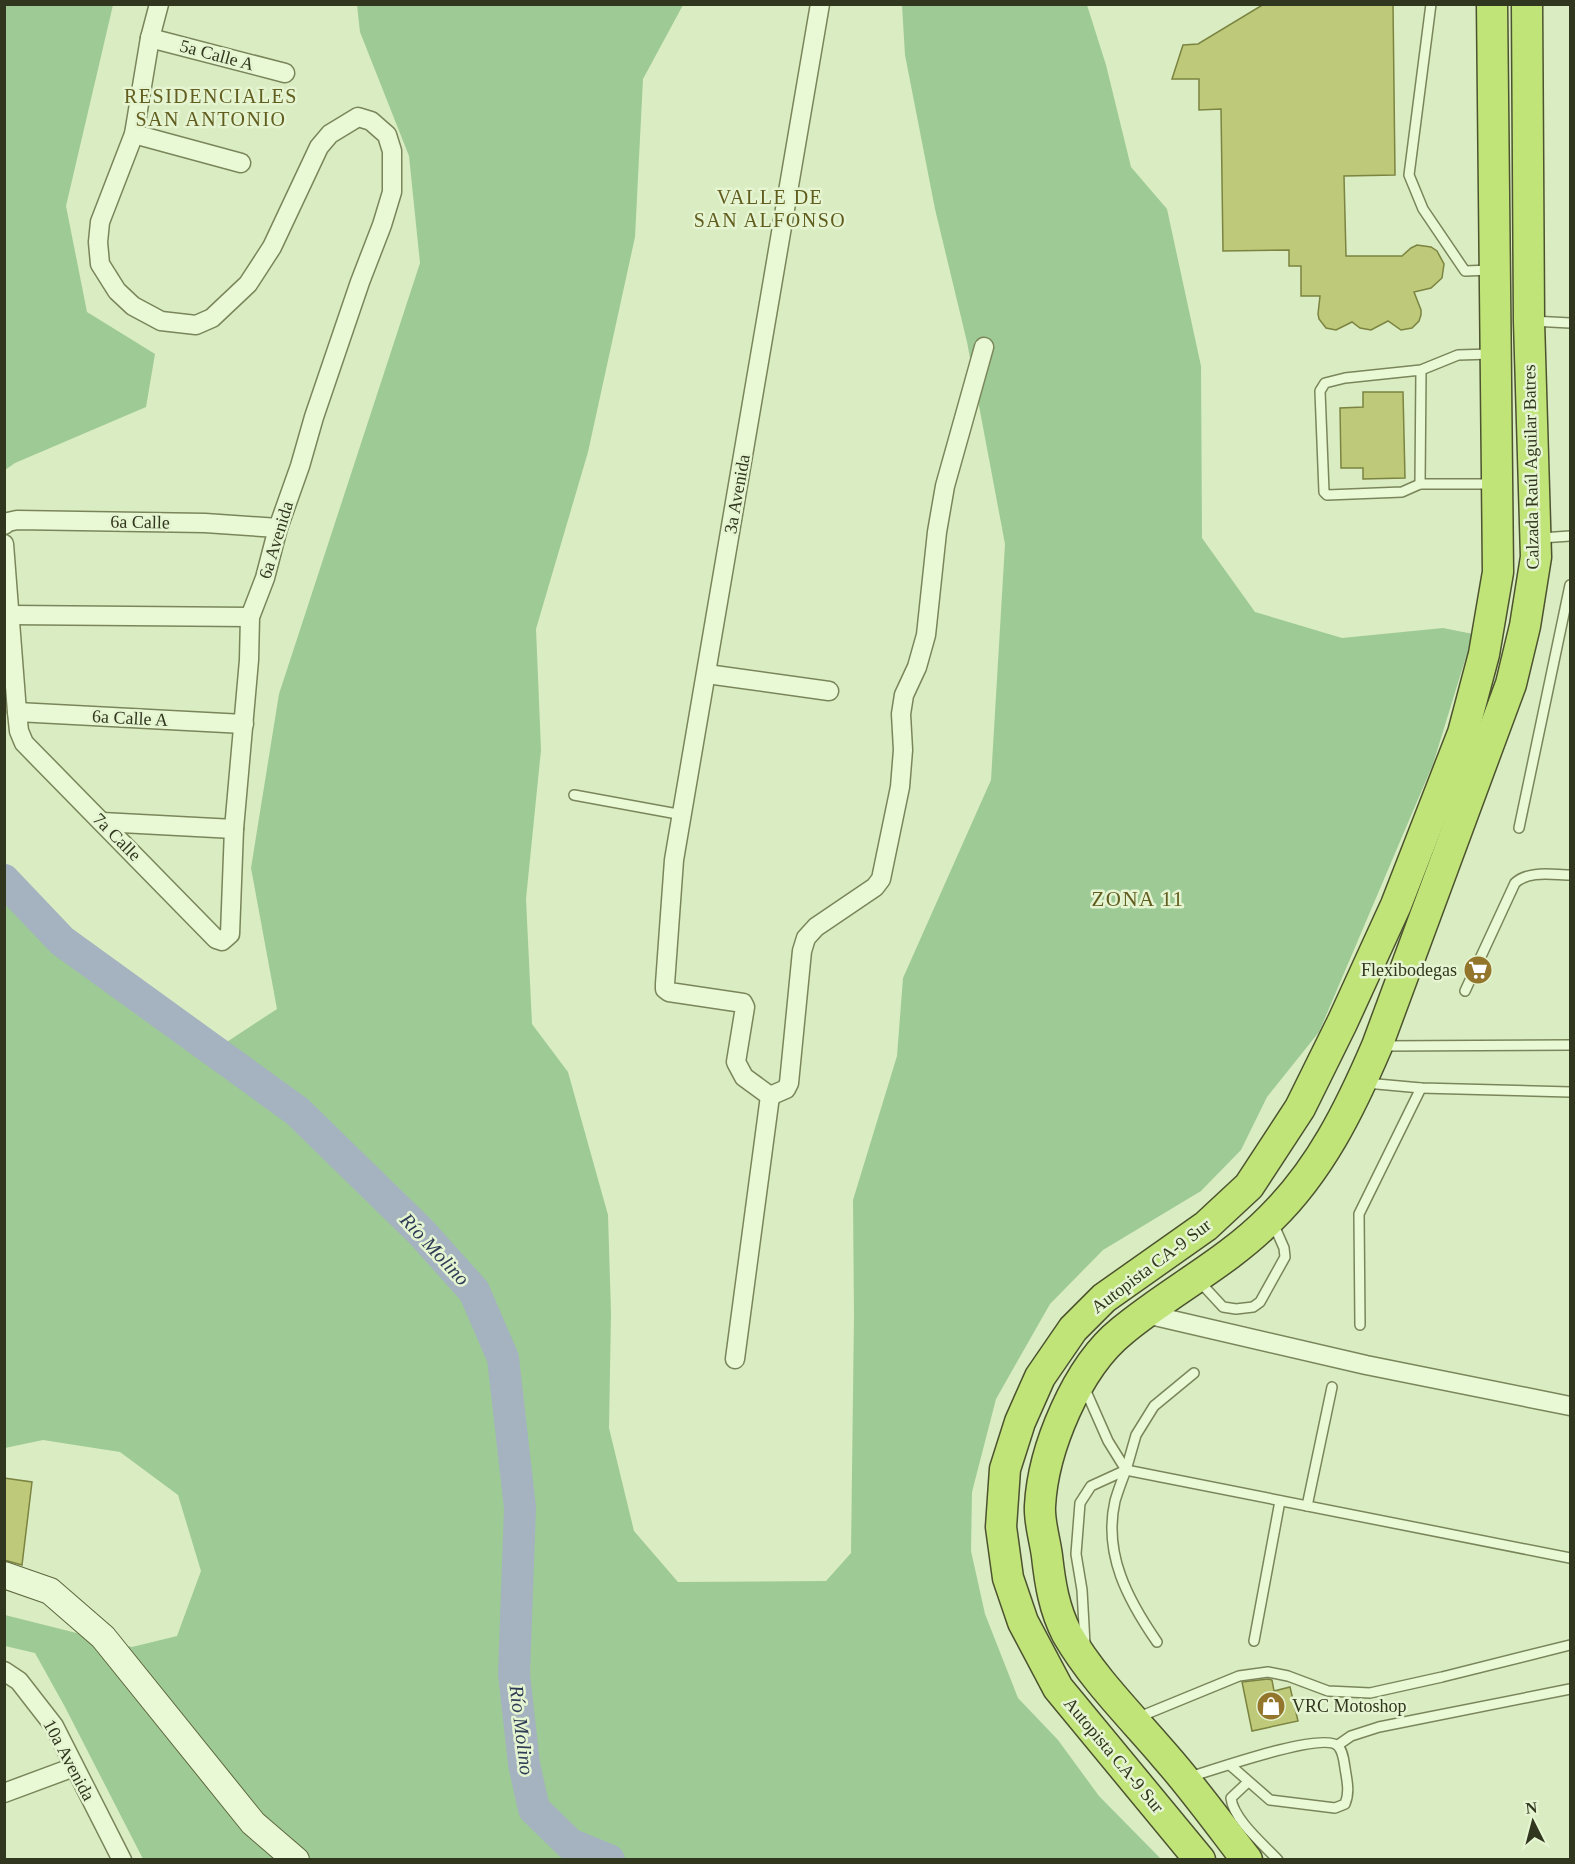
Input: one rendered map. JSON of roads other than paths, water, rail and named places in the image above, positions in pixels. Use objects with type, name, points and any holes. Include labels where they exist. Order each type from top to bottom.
[{"type":"highway","name":"Calzada Raúl Aguilar Batres","points":[[1342,1023],[1396,905],[1463,733],[1484,654],[1498,572],[1492,4]]},
{"type":"highway","name":"Calzada Raúl Aguilar Batres","points":[[1377,1046],[1510,684],[1525,626],[1536,557],[1529,321],[1527,4]]},
{"type":"highway","points":[[1342,1023],[1377,1046]]},
{"type":"highway","name":"Autopista CA-9 Sur","points":[[1200,1860],[1058,1688],[1023,1622],[1008,1578],[1002,1527],[1005,1469],[1020,1422],[1040,1377],[1073,1329],[1104,1298],[1206,1226],[1249,1186],[1300,1108],[1342,1023]]},
{"type":"highway","name":"Autopista CA-9 Sur","points":[[1247,1860],[1185,1779],[1086,1662],[1067,1633],[1051,1594],[1040,1507],[1051,1443],[1091,1365],[1120,1332],[1197,1278],[1271,1218],[1311,1172],[1331,1141],[1377,1046]]},
{"type":"main road","points":[[4,1575],[50,1591],[103,1637],[253,1823],[296,1860]]},
{"type":"street","points":[[159,4],[150,38],[134,134],[241,163]]},
{"type":"street","name":"3a Avenida","points":[[770,1096],[744,1077],[736,1062],[745,1007],[743,1003],[669,992],[665,989],[665,984],[674,860],[820,4]]},
{"type":"street","name":"5a Calle A","points":[[150,38],[285,73]]},
{"type":"street","name":"6a Avenida","points":[[134,134],[100,222],[98,242],[100,264],[117,291],[134,306],[161,321],[196,325],[212,318],[248,284],[272,248],[319,147],[330,134],[358,117],[371,121],[387,135],[392,151],[392,192],[382,225],[314,417],[278,528],[265,578],[250,617],[244,723],[234,829],[230,934],[222,941],[216,939],[210,932]]},
{"type":"street","points":[[735,1359],[770,1096],[786,1089],[789,1083],[802,951],[806,938],[816,927],[875,887],[881,879],[900,787],[903,750],[901,714],[904,695],[917,667],[926,634],[937,532],[945,486],[984,347]]},
{"type":"street","name":"6a Calle","points":[[4,525],[17,520],[205,523],[278,528]]},
{"type":"street","points":[[4,544],[16,712]]},
{"type":"street","points":[[10,615],[250,617]]},
{"type":"street","points":[[707,674],[829,691]]},
{"type":"street","name":"6a Calle A","points":[[16,712],[244,723]]},
{"type":"street","name":"7a Calle","points":[[16,712],[19,731],[24,743],[210,932]]},
{"type":"street","points":[[102,822],[234,829]]},
{"type":"street","points":[[1146,1314],[1366,1365],[1570,1406]]},
{"type":"street","name":"10a Avenida","points":[[4,1671],[19,1681],[54,1726],[122,1860]]},
{"type":"street","points":[[4,1793],[74,1767]]},
{"type":"lane","points":[[1431,4],[1409,175],[1423,208],[1465,271],[1496,270]]},
{"type":"lane","points":[[1529,321],[1570,323]]},
{"type":"lane","points":[[1496,354],[1458,355],[1421,370],[1345,378],[1325,383],[1320,391],[1324,492],[1327,495],[1402,492],[1420,484],[1498,484]]},
{"type":"lane","points":[[1420,484],[1421,370]]},
{"type":"lane","points":[[1535,538],[1570,536]]},
{"type":"lane","points":[[1519,828],[1570,585]]},
{"type":"lane","points":[[574,795],[682,815]]},
{"type":"lane","points":[[1465,991],[1515,883],[1521,877],[1531,875],[1570,875]]},
{"type":"lane","points":[[1377,1046],[1570,1045]]},
{"type":"lane","points":[[1361,1083],[1421,1088],[1570,1092]]},
{"type":"lane","points":[[1360,1324],[1359,1214],[1421,1088]]},
{"type":"lane","points":[[1197,1278],[1223,1307],[1236,1309],[1253,1307],[1260,1302],[1285,1257],[1284,1248],[1271,1218]]},
{"type":"lane","points":[[1157,1642],[1136,1611],[1116,1568],[1111,1534],[1115,1501],[1136,1436],[1154,1406],[1194,1373]]},
{"type":"lane","points":[[1082,1381],[1096,1417],[1126,1470]]},
{"type":"lane","points":[[1307,1506],[1332,1387]]},
{"type":"lane","points":[[1086,1662],[1082,1590],[1076,1554],[1080,1503],[1091,1486],[1126,1470],[1570,1558]]},
{"type":"lane","points":[[1254,1641],[1281,1501]]},
{"type":"lane","points":[[1134,1719],[1239,1676],[1268,1672],[1288,1676],[1328,1691],[1370,1692],[1442,1677],[1570,1645]]},
{"type":"lane","points":[[1338,1745],[1351,1736],[1379,1727],[1570,1689]]},
{"type":"lane","points":[[1185,1779],[1230,1765],[1296,1745],[1327,1741],[1338,1745],[1343,1756],[1349,1795],[1345,1804],[1335,1808],[1270,1800],[1230,1765]]},
{"type":"lane","points":[[1248,1782],[1231,1798],[1231,1803],[1240,1820],[1278,1860]]},
{"type":"waterway","name":"Río Molino","points":[[4,880],[62,941],[297,1111],[421,1232],[474,1291],[503,1358],[520,1508],[514,1674],[524,1764],[534,1809],[570,1844],[609,1860]]},
{"type":"place","name":"Flexibodegas","points":[[1478,970]]},
{"type":"place","name":"VRC Motoshop","points":[[1271,1706]]},
{"type":"district","name":"RESIDENCIALES SAN ANTONIO","points":[[211,108]]},
{"type":"district","name":"VALLE DE SAN ALFONSO","points":[[770,208]]},
{"type":"district","name":"ZONA 11","points":[[1138,899]]}]
